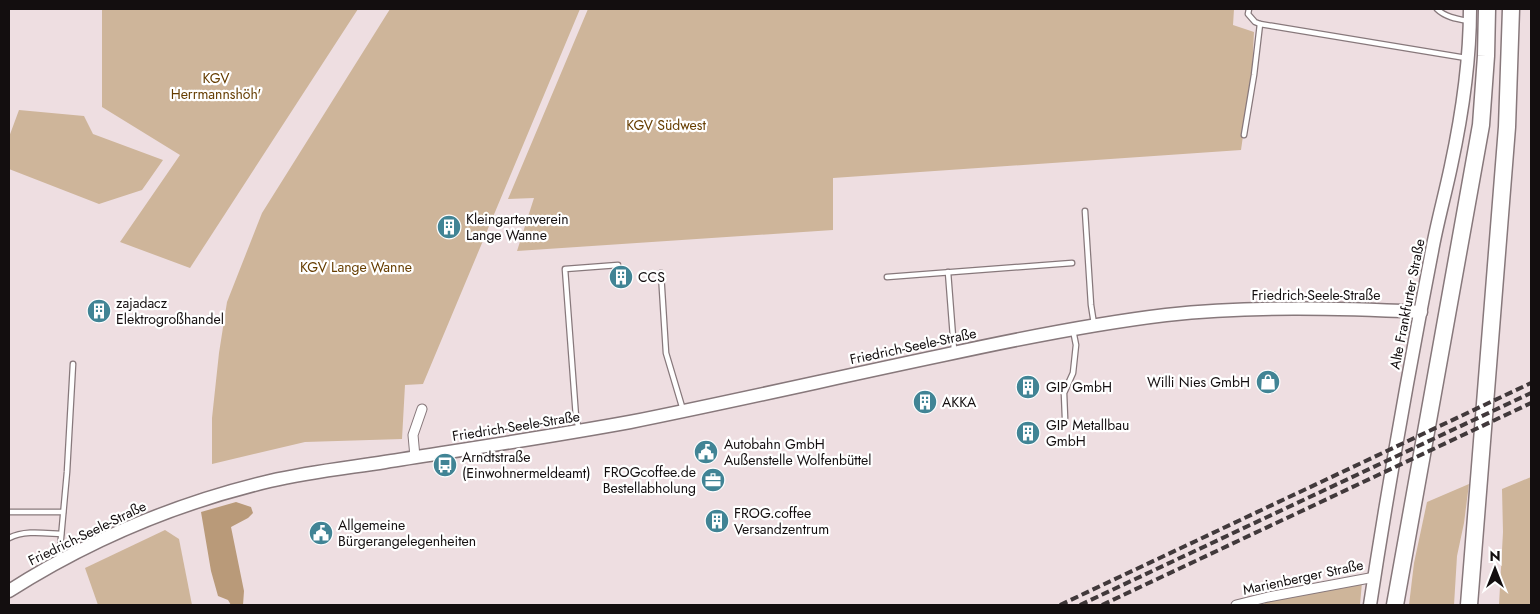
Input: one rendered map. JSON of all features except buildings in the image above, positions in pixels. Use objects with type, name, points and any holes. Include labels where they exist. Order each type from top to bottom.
[{"type":"highway","points":[[1395,605],[1481,124],[1486,64],[1487,9]]},
{"type":"highway","points":[[1507,9],[1510,58]]},
{"type":"highway","points":[[1469,605],[1497,271],[1507,127],[1511,9]]},
{"type":"street","name":"Alte Frankfurter Straße","points":[[1370,605],[1401,416],[1432,251],[1460,120],[1467,58],[1469,15]]},
{"type":"street","name":"Friedrich-Seele-Straße","points":[[9,590],[59,561],[123,530],[166,512],[226,492],[299,475],[579,431],[684,411],[1014,339],[1095,325],[1189,313],[1255,309],[1352,308],[1421,312]]},
{"type":"street","points":[[415,457],[413,435],[422,409]]},
{"type":"street","name":"Marienberger Straße","points":[[1236,605],[1268,597],[1375,577]]},
{"type":"lane","points":[[1249,9],[1248,14],[1255,22],[1260,24],[1467,58]]},
{"type":"lane","points":[[1437,9],[1451,18],[1469,15]]},
{"type":"lane","points":[[1244,135],[1260,24]]},
{"type":"lane","points":[[1085,211],[1091,305],[1095,325]]},
{"type":"lane","points":[[887,277],[1072,263]]},
{"type":"lane","points":[[579,431],[576,417],[565,268],[618,265]]},
{"type":"lane","points":[[948,272],[954,353]]},
{"type":"lane","points":[[661,273],[666,353],[684,411]]},
{"type":"lane","points":[[1065,418],[1064,393],[1073,373],[1076,345],[1073,329]]},
{"type":"lane","points":[[59,561],[73,364]]},
{"type":"lane","points":[[9,512],[63,512]]},
{"type":"lane","points":[[9,538],[27,532],[62,534]]},
{"type":"green space","name":"KGV Herrmannshöh'","points":[[102,9],[358,9],[190,268],[120,242],[180,155],[102,107]]},
{"type":"green space","name":"KGV Lange Wanne","points":[[390,9],[580,9],[423,384],[405,385],[402,439],[305,442],[212,464],[212,418],[227,302],[262,213]]},
{"type":"green space","name":"KGV Südwest","points":[[588,9],[1234,9],[1233,25],[1254,32],[1252,73],[1241,150],[833,178],[833,230],[517,251],[534,198],[508,199]]},
{"type":"green space","points":[[19,110],[84,116],[93,134],[163,160],[142,190],[99,204],[9,169],[9,137]]},
{"type":"green space","points":[[1531,477],[1531,605],[1499,605],[1503,532],[1502,489]]},
{"type":"green space","points":[[1469,484],[1457,556],[1454,605],[1409,605],[1414,563],[1427,502]]},
{"type":"green space","points":[[165,530],[179,539],[192,605],[98,605],[85,568]]},
{"type":"green space","points":[[1362,582],[1360,605],[1263,605],[1266,602]]},
{"type":"shaded area","points":[[236,502],[251,507],[253,513],[248,518],[231,527],[244,591],[243,605],[231,605],[228,600],[218,596],[211,571],[201,512]]},
{"type":"railway","points":[[1060,605],[1531,383]]},
{"type":"railway","points":[[1080,605],[1531,393]]},
{"type":"railway","points":[[1102,605],[1531,403]]},
{"type":"place","name":"Kleingartenverein Lange Wanne","points":[[449,227]]},
{"type":"place","name":"CCS","points":[[621,277]]},
{"type":"place","name":"zajadacz Elektrogroßhandel","points":[[99,311]]},
{"type":"place","name":"Willi Nies GmbH","points":[[1268,382]]},
{"type":"place","name":"GIP GmbH","points":[[1028,387]]},
{"type":"place","name":"AKKA","points":[[925,402]]},
{"type":"place","name":"GIP Metallbau GmbH","points":[[1028,433]]},
{"type":"place","name":"Autobahn GmbH Außenstelle Wolfenbüttel","points":[[706,452]]},
{"type":"place","name":"Arndtstraße (Einwohnermeldeamt)","points":[[445,465]]},
{"type":"place","name":"FROGcoffee.de Bestellabholung","points":[[713,480]]},
{"type":"place","name":"FROG.coffee Versandzentrum","points":[[717,521]]},
{"type":"place","name":"Allgemeine Bürgerangelegenheiten","points":[[321,533]]}]
